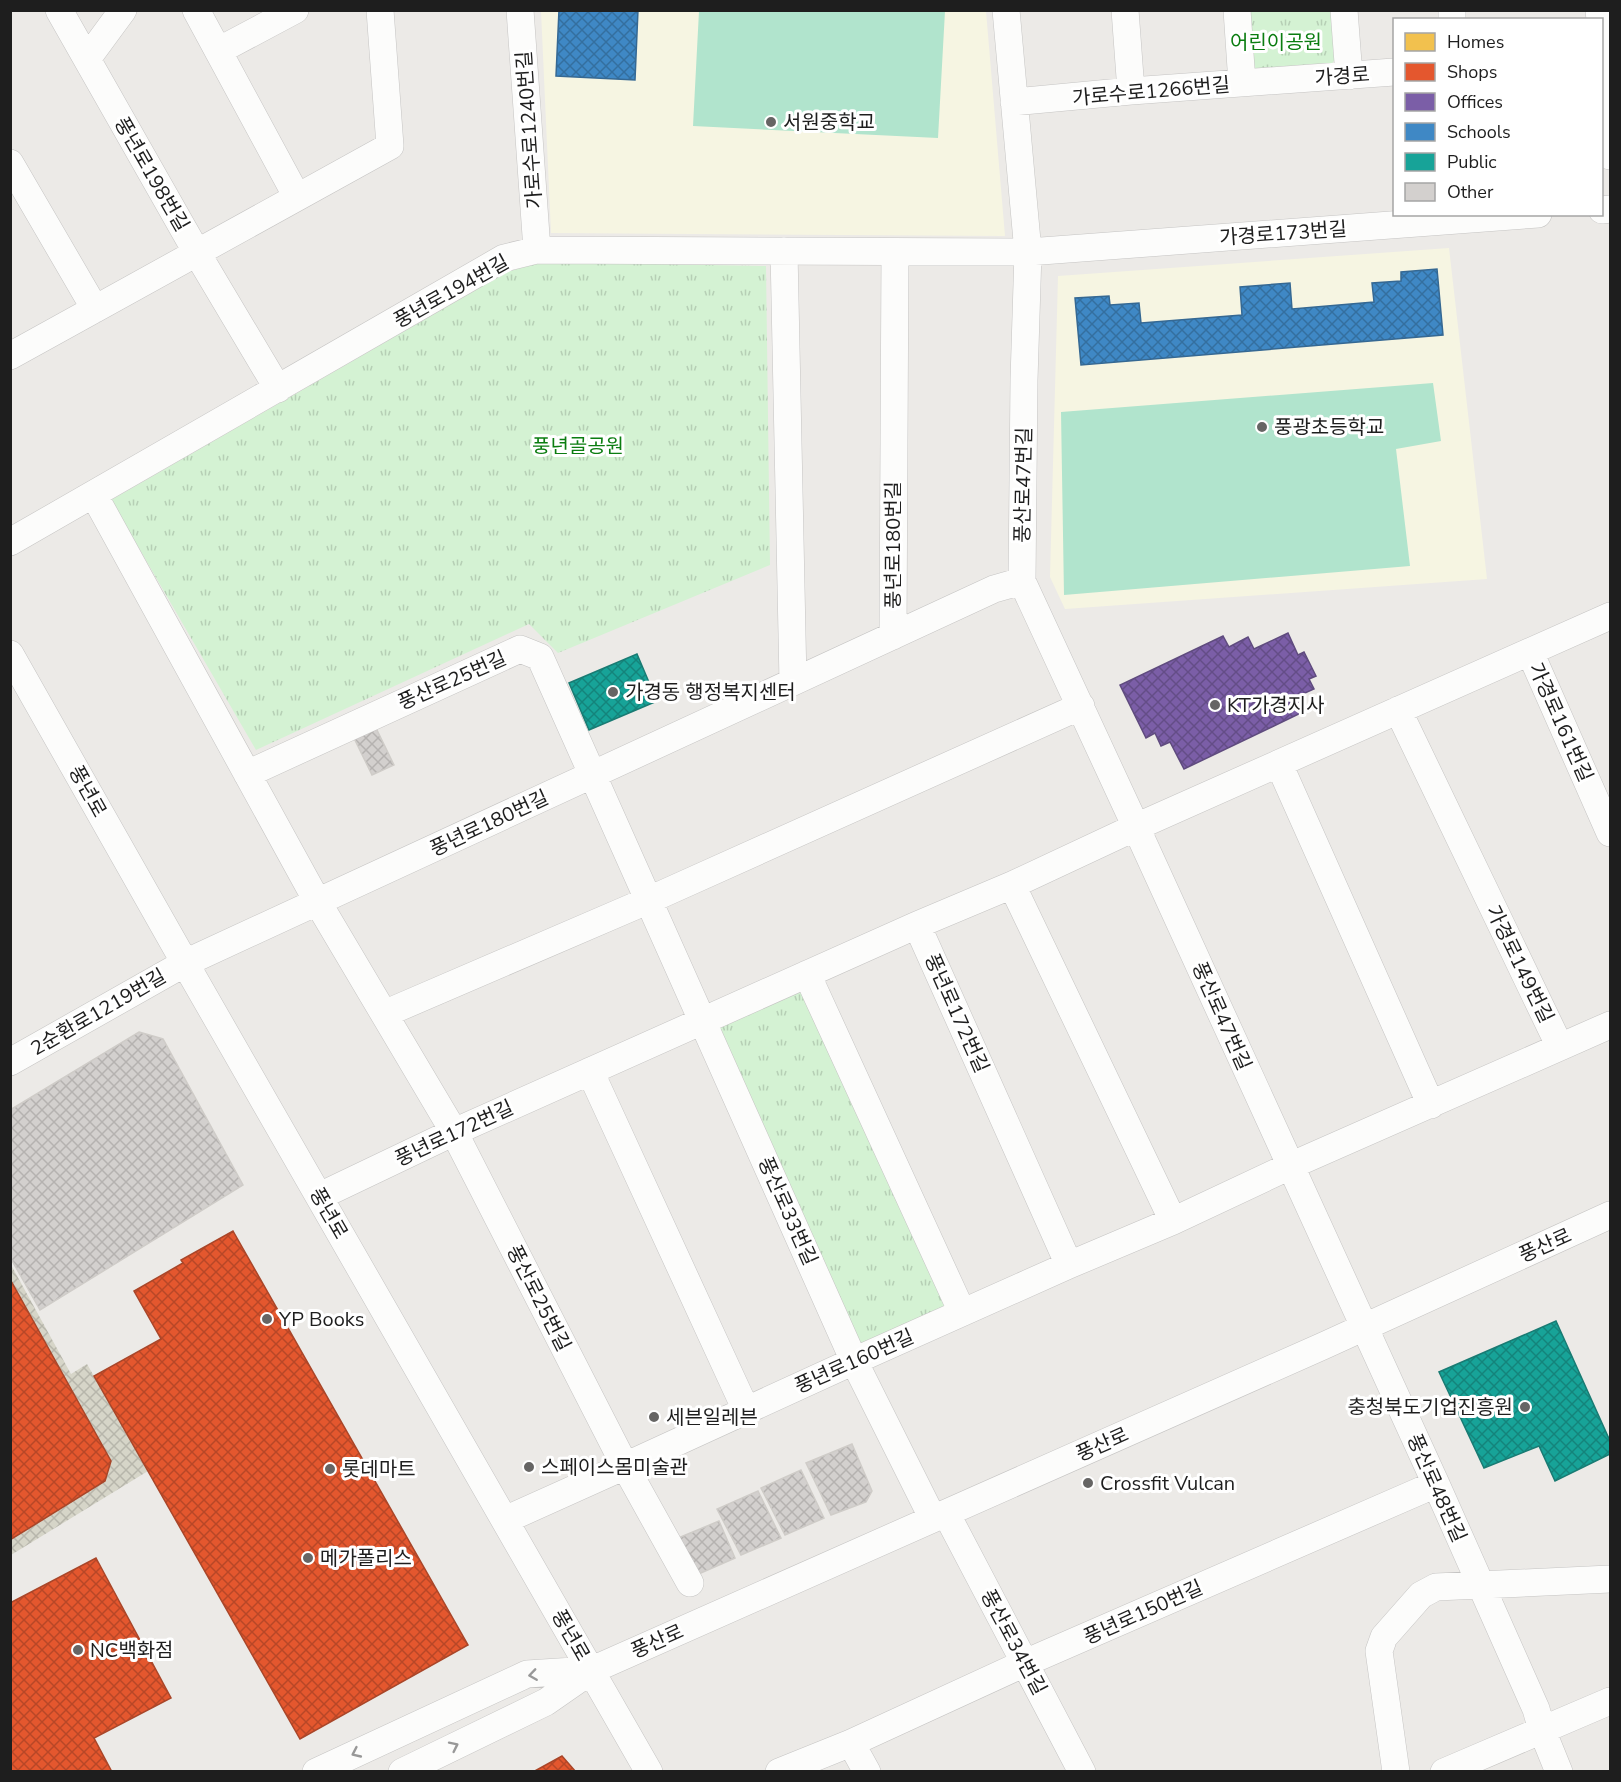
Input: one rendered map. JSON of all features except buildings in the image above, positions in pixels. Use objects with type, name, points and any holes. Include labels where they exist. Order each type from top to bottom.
[{"type":"street","name":"풍년로198번길","points":[[59,10],[197,253]]},
{"type":"street","points":[[87,59],[123,10]]},
{"type":"street","points":[[196,10],[297,197]]},
{"type":"street","points":[[218,51],[295,10]]},
{"type":"street","name":"풍년로198번길","points":[[10,356],[390,146],[380,10]]},
{"type":"street","name":"가로수로1240번길","points":[[520,10],[537,250]]},
{"type":"street","points":[[1006,10],[1028,252]]},
{"type":"street","points":[[1125,10],[1131,91]]},
{"type":"street","points":[[1237,10],[1242,83]]},
{"type":"street","points":[[1344,10],[1349,76]]},
{"type":"street","points":[[1603,64],[1611,156]]},
{"type":"street","name":"가경로","points":[[1289,80],[1393,72]]},
{"type":"street","name":"가로수로1266번길","points":[[1014,102],[1289,80]]},
{"type":"street","points":[[14,169],[95,309]]},
{"type":"street","name":"가경로173번길","points":[[1028,252],[1511,216]]},
{"type":"street","name":"풍년로194번길","points":[[10,543],[504,258],[537,250],[1028,252]]},
{"type":"street","points":[[784,251],[793,682]]},
{"type":"street","name":"풍년로180번길","points":[[893,636],[895,252]]},
{"type":"street","name":"풍산로47번길","points":[[1028,252],[1022,581],[1363,1326]]},
{"type":"street","points":[[197,253],[278,388]]},
{"type":"street","name":"풍산로25번길","points":[[94,495],[317,901],[454,1132],[625,1467],[690,1583]]},
{"type":"street","name":"풍년로180번길","points":[[185,963],[994,589],[1022,581]]},
{"type":"street","name":"가경로161번길","points":[[1136,827],[1611,616]]},
{"type":"street","name":"풍산로25번길","points":[[247,774],[520,649],[540,657],[593,775]]},
{"type":"street","name":"가경로161번길","points":[[1530,652],[1609,829]]},
{"type":"street","name":"풍년로","points":[[10,654],[649,1772]]},
{"type":"street","points":[[384,1014],[649,900],[1081,706]]},
{"type":"street","name":"가경로149번길","points":[[1398,710],[1560,1047]]},
{"type":"street","points":[[1279,764],[1431,1105]]},
{"type":"street","name":"풍산로33번길","points":[[593,775],[854,1360],[940,1516]]},
{"type":"street","name":"풍년로172번길","points":[[320,1196],[454,1132],[917,925],[1012,885],[1136,827]]},
{"type":"street","points":[[1012,885],[1173,1221]]},
{"type":"street","name":"풍년로172번길","points":[[917,925],[1069,1265]]},
{"type":"street","name":"2순환로1219번길","points":[[10,1062],[185,963]]},
{"type":"street","points":[[807,974],[962,1312]]},
{"type":"street","name":"가경로149번길","points":[[1290,1166],[1611,1025]]},
{"type":"street","points":[[590,1071],[746,1410]]},
{"type":"street","name":"풍년로160번길","points":[[505,1520],[625,1467],[854,1360],[1173,1221],[1290,1166]]},
{"type":"street","name":"풍산로","points":[[402,1772],[546,1702],[592,1670],[1323,1346],[1611,1215]]},
{"type":"street","name":"풍산로48번길","points":[[1363,1326],[1536,1709],[1559,1772]]},
{"type":"street","name":"풍년로150번길","points":[[779,1772],[851,1743],[1025,1663],[1436,1484]]},
{"type":"street","name":"풍산로34번길","points":[[940,1516],[1025,1663],[1082,1772]]},
{"type":"street","points":[[1396,1772],[1378,1651],[1384,1637],[1421,1595],[1436,1587],[1611,1579]]},
{"type":"street","name":"풍산로","points":[[316,1772],[527,1674],[592,1670]]},
{"type":"street","points":[[1444,1772],[1611,1701]]},
{"type":"street","points":[[851,1743],[867,1772]]},
{"type":"shaded area","name":"서원중학교","points":[[541,11],[986,11],[1005,236],[551,233]]},
{"type":"shaded area","name":"풍광초등학교","points":[[1449,248],[1487,579],[1065,609],[1050,577],[1058,276]]},
{"type":"shaded area","points":[[10,1263],[71,1374],[87,1364],[148,1471],[11,1555]]},
{"type":"green space","points":[[699,11],[945,11],[938,138],[693,126]]},
{"type":"green space","name":"어린이공원","points":[[1243,11],[1334,11],[1338,56],[1329,67],[1256,74],[1246,65]]},
{"type":"green space","name":"풍년골공원","points":[[539,262],[766,266],[770,565],[558,653],[529,624],[256,750],[111,500],[507,272]]},
{"type":"green space","points":[[1433,383],[1441,441],[1396,449],[1410,566],[1064,595],[1061,412]]},
{"type":"green space","points":[[801,990],[948,1308],[859,1348],[718,1027]]},
{"type":"place","name":"서원중학교","points":[[771,122]]},
{"type":"place","name":"풍광초등학교","points":[[1262,427]]},
{"type":"place","name":"가경동 행정복지센터","points":[[613,692]]},
{"type":"place","name":"KT가경지사","points":[[1215,705]]},
{"type":"place","name":"YP Books","points":[[267,1319]]},
{"type":"place","name":"충청북도기업진흥원","points":[[1525,1407]]},
{"type":"place","name":"세븐일레븐","points":[[654,1417]]},
{"type":"place","name":"스페이스몸미술관","points":[[529,1467]]},
{"type":"place","name":"롯데마트","points":[[330,1469]]},
{"type":"place","name":"Crossfit Vulcan","points":[[1088,1483]]},
{"type":"place","name":"메가폴리스","points":[[308,1558]]},
{"type":"place","name":"NC백화점","points":[[78,1650]]}]
